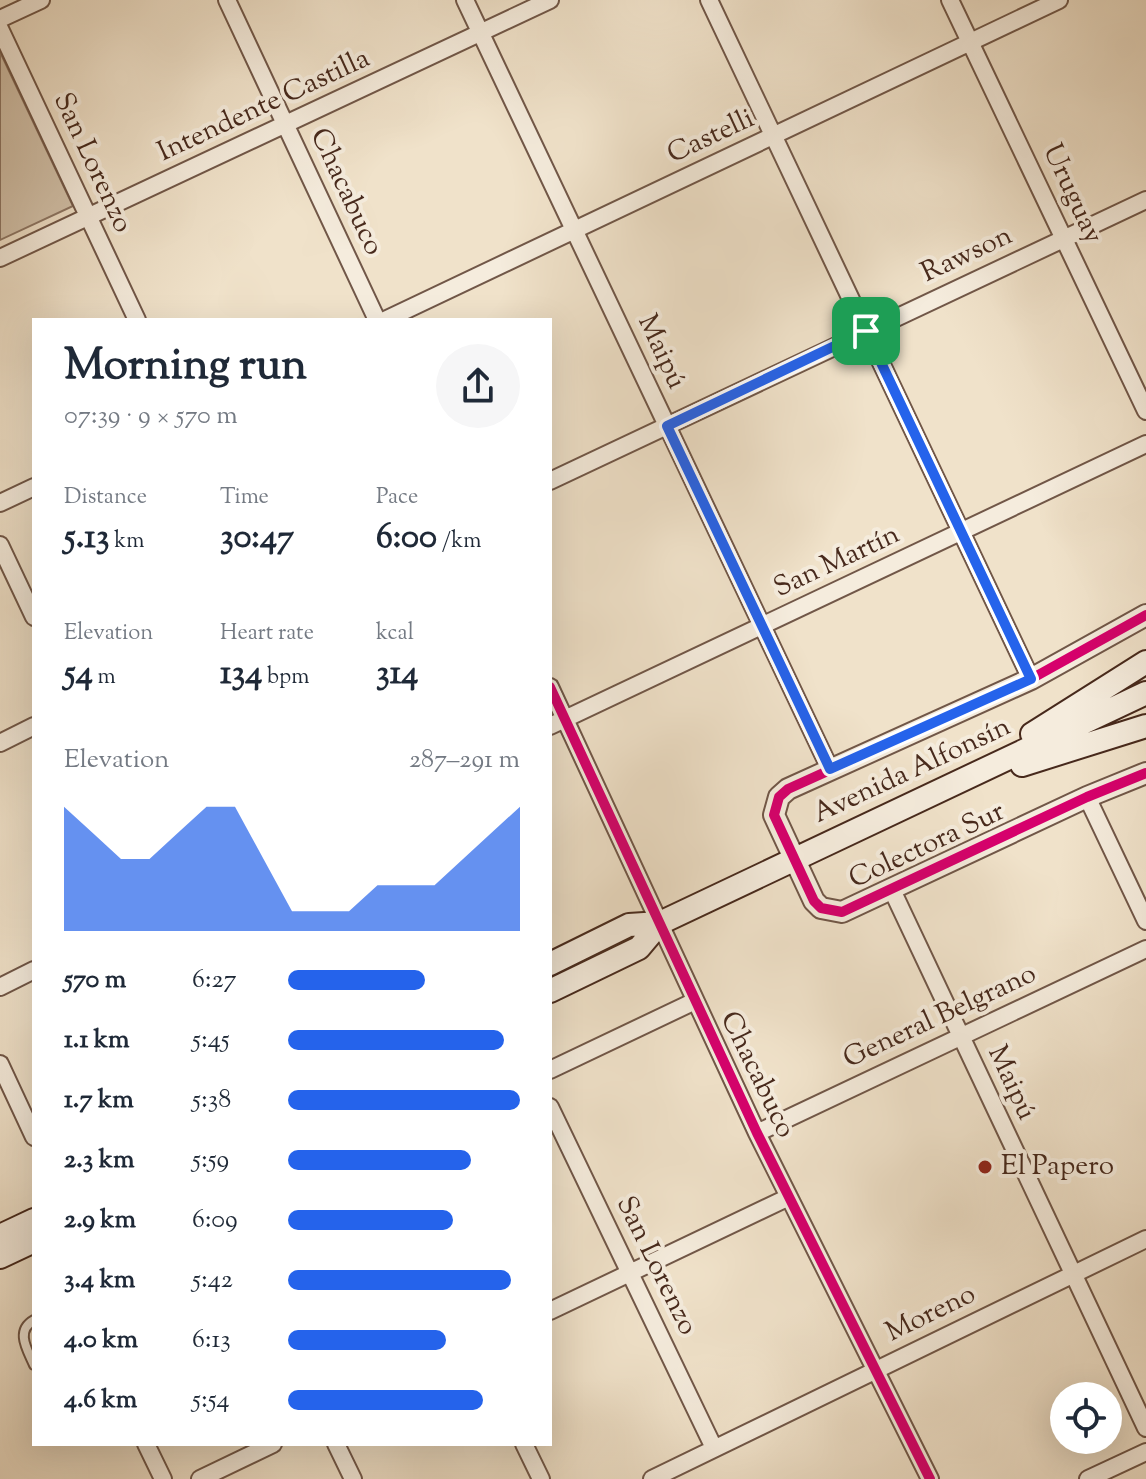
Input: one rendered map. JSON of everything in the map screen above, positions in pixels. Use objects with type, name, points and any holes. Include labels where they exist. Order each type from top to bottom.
[{"type":"main road","points":[[948,787],[1146,662]]},
{"type":"main road","name":"Avenida Alfonsín","points":[[552,963],[629,925],[660,923],[1146,693]]},
{"type":"main road","points":[[948,787],[1146,726]]},
{"type":"main road","name":"Avenida Alfonsín","points":[[552,990],[639,948],[660,923]]},
{"type":"main road","points":[[0,1236],[32,1221]]},
{"type":"main road","points":[[0,1257],[32,1242]]},
{"type":"street","points":[[0,19],[41,0]]},
{"type":"street","name":"Chacabuco","points":[[227,0],[376,318]]},
{"type":"street","name":"Maipú","points":[[465,0],[830,769]]},
{"type":"street","name":"Intendente Castilla","points":[[0,258],[550,0]]},
{"type":"street","points":[[709,0],[1031,679]]},
{"type":"street","name":"Uruguay","points":[[950,0],[1146,411]]},
{"type":"street","name":"Castelli","points":[[389,318],[1059,0]]},
{"type":"street","name":"San Lorenzo","points":[[0,29],[136,318]]},
{"type":"street","name":"Rawson","points":[[552,480],[1146,200]]},
{"type":"street","name":"San Martín","points":[[558,723],[1146,444]]},
{"type":"street","points":[[0,503],[32,488]]},
{"type":"street","points":[[0,545],[32,613]]},
{"type":"street","name":"Colectora Sur","points":[[1146,615],[1031,679],[788,789],[775,805],[774,815],[814,901],[831,912],[842,912],[1087,797],[1146,773]]},
{"type":"street","name":"Chacabuco","points":[[552,696],[558,723],[660,923],[757,1133],[930,1479]]},
{"type":"street","points":[[0,743],[32,727]]},
{"type":"street","points":[[1087,797],[1146,921]]},
{"type":"street","name":"Maipú","points":[[892,890],[1146,1428]]},
{"type":"street","name":"General Belgrano","points":[[757,1133],[1146,949]]},
{"type":"street","points":[[0,987],[32,971]]},
{"type":"street","points":[[552,1069],[695,1001]]},
{"type":"street","points":[[0,1064],[32,1133]]},
{"type":"street","name":"San Lorenzo","points":[[552,1111],[714,1448]]},
{"type":"street","points":[[552,1310],[789,1197]]},
{"type":"street","name":"Moreno","points":[[652,1479],[1146,1239]]},
{"type":"street","points":[[147,1446],[163,1479]]},
{"type":"street","points":[[200,1479],[269,1446]]},
{"type":"street","points":[[337,1446],[353,1479]]},
{"type":"street","points":[[525,1446],[541,1479]]},
{"type":"street","points":[[1088,1479],[1146,1452]]},
{"type":"lane","points":[[32,1321],[23,1331],[24,1344],[32,1361]]},
{"type":"shaded area","points":[[0,52],[73,206],[0,240]]},
{"type":"cycle path","points":[[1146,615],[1031,679],[788,789],[779,797],[774,815],[814,901],[821,908],[842,912],[1087,797],[1146,773]]},
{"type":"cycle path","points":[[552,691],[757,1133],[930,1479]]},
{"type":"place","name":"El Papero","points":[[985,1167]]},
{"type":"route","points":[[866,331],[1031,679],[830,769],[667,426],[866,331]]}]
